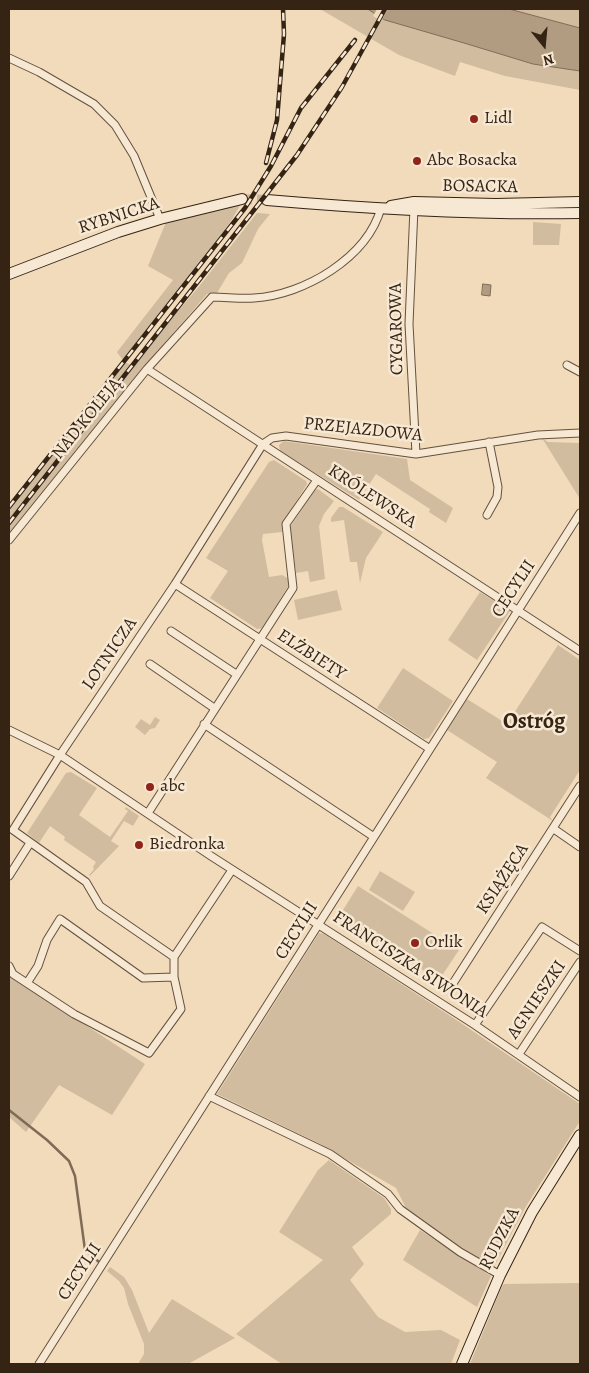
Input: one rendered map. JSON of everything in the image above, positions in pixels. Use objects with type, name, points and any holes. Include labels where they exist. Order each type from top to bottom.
[{"type":"street","points":[[9,58],[39,72],[94,104],[115,125],[134,156],[160,219]]},
{"type":"street","name":"RYBNICKA","points":[[9,274],[85,244],[160,219],[242,199]]},
{"type":"street","name":"BOSACKA","points":[[267,200],[381,208],[580,202]]},
{"type":"street","name":"BOSACKA","points":[[414,207],[505,214],[580,213]]},
{"type":"street","name":"CYGAROWA","points":[[414,207],[409,324],[416,454]]},
{"type":"street","name":"NAD KOLEJĄ","points":[[9,540],[147,369],[212,297],[255,298],[287,291],[321,277],[352,256],[376,223],[381,208]]},
{"type":"street","points":[[567,365],[580,372]]},
{"type":"street","name":"KRÓLEWSKA","points":[[147,369],[580,650]]},
{"type":"street","name":"PRZEJAZDOWA","points":[[263,444],[272,438],[286,436],[416,454],[538,435],[580,433]]},
{"type":"street","points":[[487,515],[497,497],[498,487],[489,442]]},
{"type":"street","name":"LOTNICZA","points":[[30,843],[13,830],[60,755],[175,584],[263,444]]},
{"type":"street","points":[[148,813],[293,588],[286,524],[317,480]]},
{"type":"street","name":"CECYLII","points":[[39,1364],[580,513]]},
{"type":"street","name":"ELŻBIETY","points":[[175,584],[430,749]]},
{"type":"street","points":[[171,631],[236,674]]},
{"type":"street","points":[[150,664],[214,708]]},
{"type":"street","points":[[204,724],[374,837]]},
{"type":"street","name":"FRANCISZKA SIWONIA","points":[[9,730],[60,755],[232,870],[475,1025],[580,1096]]},
{"type":"street","name":"KSIĄŻĘCA","points":[[450,988],[580,786]]},
{"type":"street","points":[[554,829],[580,847]]},
{"type":"street","points":[[9,876],[30,843],[86,882],[100,906],[174,957]]},
{"type":"street","points":[[9,966],[13,974],[74,1014],[150,1053],[181,1009],[174,977],[174,957],[232,870]]},
{"type":"street","points":[[27,983],[38,966],[47,940],[60,919],[143,978],[174,977]]},
{"type":"street","points":[[475,1025],[542,926],[580,951]]},
{"type":"street","name":"AGNIESZKI","points":[[519,1054],[579,965]]},
{"type":"street","points":[[210,1096],[330,1154],[388,1194],[400,1209],[460,1252],[500,1275]]},
{"type":"street","name":"RUDZKA","points":[[462,1364],[500,1275],[532,1212],[580,1135]]},
{"type":"shaded area","points":[[320,9],[368,9],[385,20],[533,64],[580,71],[580,90],[505,76],[460,62],[455,76],[399,55]]},
{"type":"shaded area","points":[[368,9],[509,9],[580,28],[580,71],[533,64],[385,20]]},
{"type":"shaded area","points":[[509,9],[580,9],[580,28]]},
{"type":"shaded area","points":[[242,202],[231,221],[125,362],[131,365],[197,289],[257,213],[270,214],[258,229],[242,263],[229,273],[217,293],[207,294],[141,370],[9,537],[9,510],[124,362],[117,352],[173,280],[148,266],[166,222]]},
{"type":"shaded area","points":[[533,222],[561,224],[559,245],[533,245]]},
{"type":"shaded area","points":[[483,284],[491,285],[490,296],[482,295]]},
{"type":"shaded area","points":[[542,438],[548,442],[580,443],[580,499]]},
{"type":"shaded area","points":[[284,441],[407,459],[410,480],[453,508],[446,523],[429,512],[430,509],[376,474],[359,500],[280,451],[279,445]]},
{"type":"shaded area","points":[[274,460],[306,481],[307,484],[282,525],[282,532],[263,534],[262,540],[269,577],[282,575],[289,579],[289,585],[262,628],[257,629],[210,598],[228,571],[206,558],[269,462]]},
{"type":"shaded area","points":[[318,489],[334,501],[324,514],[319,526],[325,579],[310,582],[308,571],[296,573],[290,527],[315,490]]},
{"type":"shaded area","points":[[339,507],[343,507],[383,532],[366,558],[360,583],[357,562],[350,562],[344,520],[331,522],[331,518]]},
{"type":"shaded area","points":[[337,590],[342,610],[298,620],[294,600]]},
{"type":"shaded area","points":[[480,592],[510,611],[477,660],[448,640]]},
{"type":"shaded area","points":[[558,645],[580,660],[580,770],[550,817],[553,821],[486,778],[497,762],[447,730],[467,699],[507,724]]},
{"type":"shaded area","points":[[403,668],[453,701],[429,738],[424,739],[377,708]]},
{"type":"shaded area","points":[[155,717],[160,720],[155,728],[150,729],[145,735],[135,727],[141,719],[150,725]]},
{"type":"shaded area","points":[[71,772],[97,788],[79,815],[110,837],[128,811],[125,809],[126,807],[139,816],[133,826],[124,821],[111,841],[119,846],[90,876],[96,862],[64,840],[65,837],[50,826],[39,843],[27,833],[66,773]]},
{"type":"shaded area","points":[[380,871],[415,892],[403,911],[369,890]]},
{"type":"shaded area","name":"Orlik","points":[[358,886],[459,950],[439,980],[370,937],[381,920],[369,938],[338,918]]},
{"type":"shaded area","points":[[319,933],[324,934],[455,1019],[580,1104],[580,1121],[525,1208],[494,1267],[452,1242],[407,1210],[396,1188],[318,1143],[217,1094]]},
{"type":"shaded area","points":[[9,975],[145,1064],[112,1115],[59,1085],[26,1132],[9,1117]]},
{"type":"shaded area","points":[[329,1160],[384,1198],[391,1209],[391,1214],[352,1247],[364,1264],[350,1280],[378,1317],[405,1332],[441,1330],[460,1340],[451,1364],[282,1364],[236,1334],[323,1260],[279,1232],[318,1170]]},
{"type":"shaded area","points":[[420,1230],[491,1276],[477,1307],[403,1260]]},
{"type":"shaded area","points":[[110,1267],[124,1277],[132,1290],[149,1333],[172,1299],[235,1338],[188,1364],[138,1364],[144,1354],[144,1344],[128,1304],[124,1288],[107,1271]]},
{"type":"shaded area","points":[[580,1283],[580,1364],[470,1364],[504,1284]]},
{"type":"pier","points":[[377,9],[388,9],[381,21],[373,16]]},
{"type":"waterway","points":[[9,1110],[47,1140],[69,1161],[75,1176],[85,1250],[99,1262]]},
{"type":"tunnel","points":[[242,199],[267,200]]},
{"type":"railway","points":[[266,163],[277,120],[284,34],[283,9]]},
{"type":"railway","points":[[9,523],[297,155],[342,87],[385,9]]},
{"type":"railway","points":[[9,507],[245,208],[271,166],[301,108],[355,40]]},
{"type":"place","name":"Lidl","points":[[474,119]]},
{"type":"place","name":"Abc Bosacka","points":[[417,161]]},
{"type":"place","name":"abc","points":[[150,787]]},
{"type":"place","name":"Biedronka","points":[[139,845]]},
{"type":"place","name":"Orlik","points":[[415,943]]},
{"type":"district","name":"Ostróg","points":[[534,723]]}]
